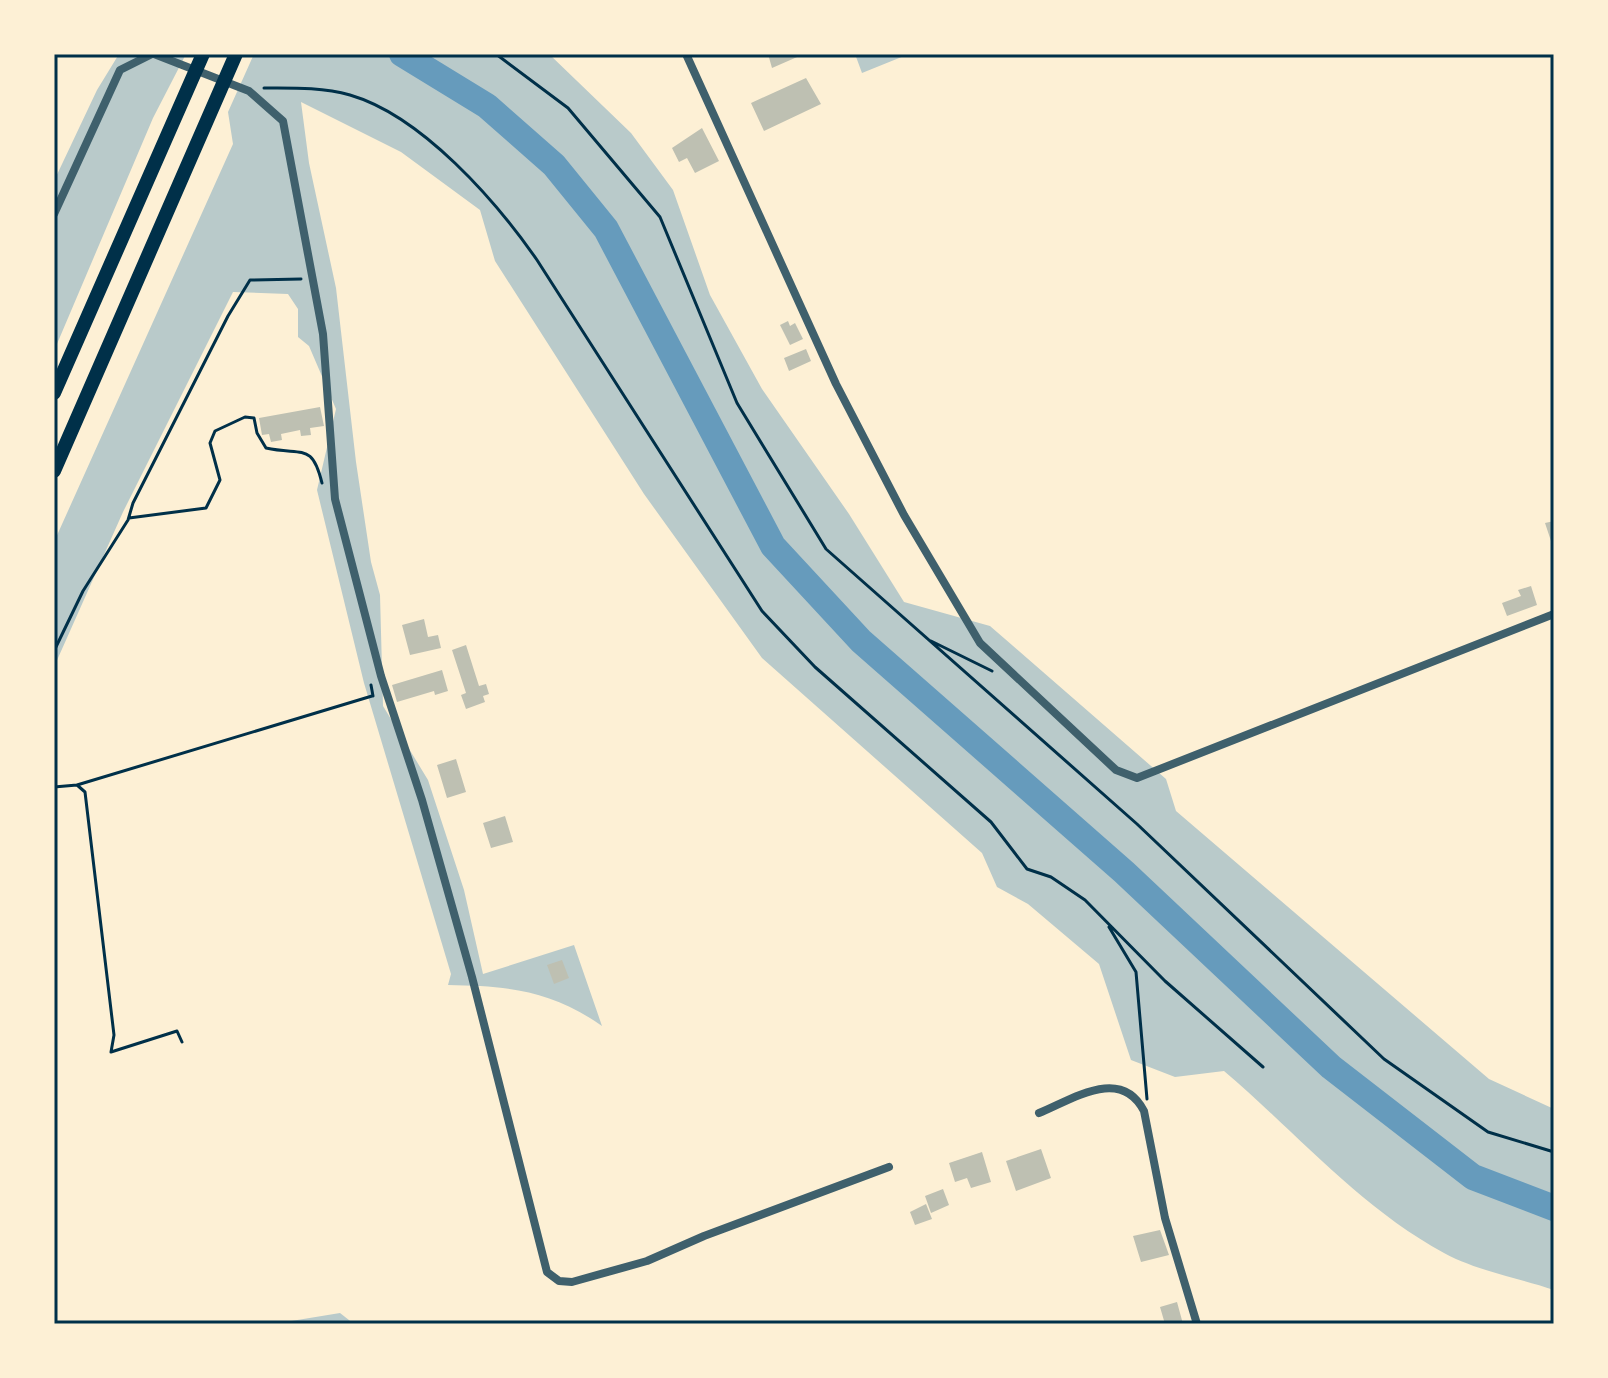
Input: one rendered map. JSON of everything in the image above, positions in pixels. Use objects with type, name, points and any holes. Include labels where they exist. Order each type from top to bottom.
[{"type":"highway","points":[[54,393],[203,54]]},
{"type":"highway","points":[[54,471],[236,54]]},
{"type":"street","points":[[54,214],[120,70],[153,54],[254,94],[283,121],[323,334],[335,499],[385,687],[422,800],[472,977],[547,1272],[559,1281],[572,1282],[647,1261],[704,1236],[889,1167]]},
{"type":"street","points":[[686,54],[836,384],[904,515],[980,643],[1116,770],[1137,778],[1554,614]]},
{"type":"street","points":[[1039,1113],[1095,1090],[1126,1088],[1136,1096],[1144,1111],[1165,1218],[1197,1324]]},
{"type":"path","points":[[496,54],[568,108],[660,217],[737,403],[826,549],[1137,824],[1384,1059],[1488,1132],[1554,1152]]},
{"type":"path","points":[[254,94],[264,88],[289,88],[352,95],[428,140],[468,175],[505,214],[544,271],[619,393],[762,611],[815,667],[991,822],[1027,869],[1051,877],[1085,900],[1219,1031],[1263,1067]]},
{"type":"path","points":[[54,651],[83,591],[129,518],[228,316],[250,280],[313,279]]},
{"type":"path","points":[[129,518],[206,508],[220,480],[210,443],[215,431],[245,417],[254,418],[257,433],[266,448],[308,453],[316,459],[324,493]]},
{"type":"path","points":[[924,638],[1003,676]]},
{"type":"path","points":[[370,680],[373,696]]},
{"type":"path","points":[[54,787],[77,785],[373,696],[385,687]]},
{"type":"path","points":[[77,785],[85,792],[114,1035],[111,1052],[177,1031],[182,1042]]},
{"type":"path","points":[[1104,920],[1136,972],[1149,1094],[1144,1111]]},
{"type":"shaded area","points":[[119,54],[186,54],[153,118],[54,351],[54,181],[97,90]]},
{"type":"shaded area","points":[[254,54],[549,54],[631,133],[673,190],[710,295],[762,389],[849,514],[904,602],[990,626],[1166,779],[1176,811],[1489,1079],[1554,1109],[1554,1290],[1470,1265],[1413,1235],[1356,1192],[1224,1071],[1175,1077],[1131,1060],[1099,964],[1028,904],[997,887],[982,853],[762,658],[644,494],[495,261],[480,210],[401,152],[301,102],[309,163],[336,288],[356,462],[371,562],[380,595],[383,706],[428,780],[464,890],[483,974],[574,945],[602,1026],[547,997],[510,989],[448,985],[451,974],[364,683],[317,490],[336,409],[309,346],[298,337],[298,309],[288,294],[233,292],[123,512],[54,667],[54,542],[233,144],[228,112]]},
{"type":"shaded area","points":[[855,54],[909,54],[862,73]]},
{"type":"shaded area","points":[[340,1313],[354,1324],[273,1324]]},
{"type":"building","points":[[768,54],[804,54],[772,68]]},
{"type":"building","points":[[806,78],[821,104],[764,131],[751,103]]},
{"type":"building","points":[[702,128],[719,161],[695,173],[687,158],[679,162],[672,148]]},
{"type":"building","points":[[788,321],[790,326],[795,323],[803,339],[790,345],[780,325]]},
{"type":"building","points":[[806,349],[811,361],[789,371],[784,358]]},
{"type":"building","points":[[320,407],[324,426],[310,428],[311,435],[301,436],[300,430],[281,434],[282,440],[271,442],[269,434],[262,435],[259,418]]},
{"type":"building","points":[[1554,521],[1554,540],[1551,541],[1545,523]]},
{"type":"building","points":[[1531,586],[1537,605],[1507,616],[1502,603],[1521,596],[1518,590]]},
{"type":"building","points":[[424,619],[428,637],[438,635],[441,648],[410,655],[402,625]]},
{"type":"building","points":[[466,645],[479,686],[486,684],[489,694],[483,696],[485,702],[466,709],[461,695],[466,693],[452,650]]},
{"type":"building","points":[[442,670],[448,691],[435,695],[434,691],[397,702],[392,685]]},
{"type":"building","points":[[456,759],[466,792],[447,798],[437,765]]},
{"type":"building","points":[[505,816],[513,842],[491,848],[483,823]]},
{"type":"building","points":[[562,960],[569,978],[554,984],[547,965]]},
{"type":"building","points":[[1041,1149],[1051,1178],[1016,1191],[1006,1161]]},
{"type":"building","points":[[982,1152],[991,1182],[971,1188],[967,1178],[955,1182],[949,1163]]},
{"type":"building","points":[[943,1189],[949,1205],[931,1213],[925,1196]]},
{"type":"building","points":[[926,1204],[932,1219],[915,1225],[910,1212]]},
{"type":"building","points":[[1160,1230],[1169,1255],[1141,1262],[1133,1236]]},
{"type":"building","points":[[1177,1302],[1183,1324],[1165,1324],[1160,1307]]},
{"type":"waterway","points":[[402,54],[487,106],[554,165],[606,229],[773,546],[861,641],[1124,872],[1331,1067],[1473,1177],[1554,1208]]}]
